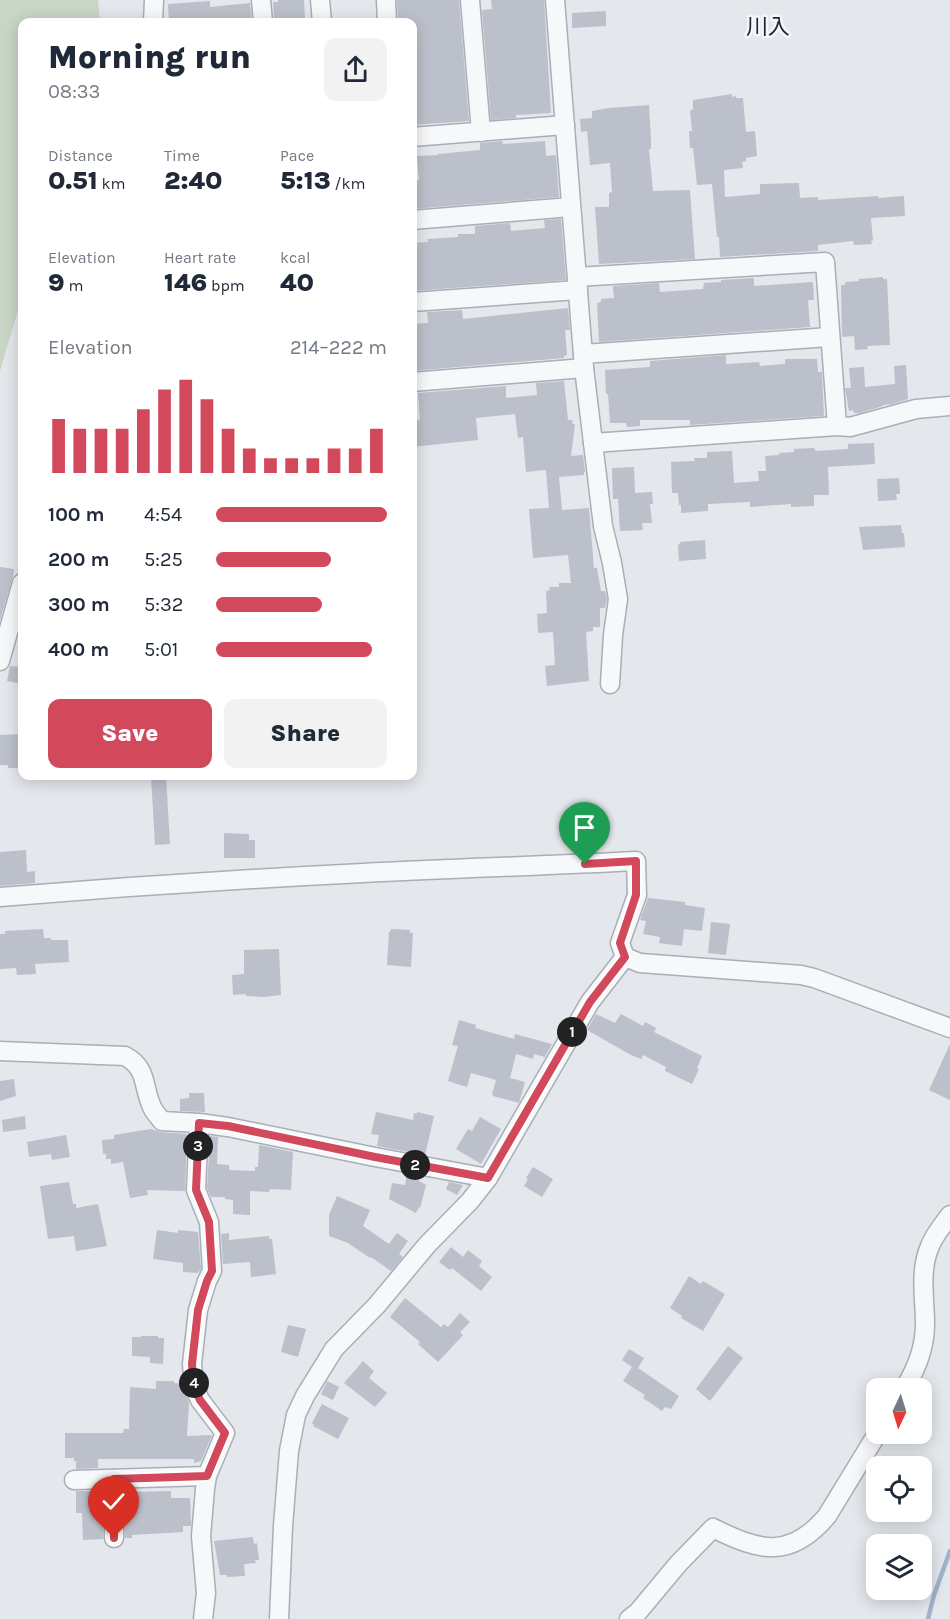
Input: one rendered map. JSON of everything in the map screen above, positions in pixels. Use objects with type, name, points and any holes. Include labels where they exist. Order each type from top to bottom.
[{"type":"street","points":[[153,18],[154,0]]},
{"type":"street","points":[[261,0],[263,18]]},
{"type":"street","points":[[320,0],[322,18]]},
{"type":"street","points":[[386,0],[387,18]]},
{"type":"street","points":[[470,0],[481,132]]},
{"type":"street","points":[[555,0],[584,361],[603,526],[618,599],[610,684]]},
{"type":"street","points":[[417,137],[565,125]]},
{"type":"street","points":[[417,220],[571,207]]},
{"type":"street","points":[[417,301],[577,283],[825,262],[837,426]]},
{"type":"street","points":[[417,381],[584,361],[830,337]]},
{"type":"street","points":[[593,442],[850,426],[916,409],[950,406]]},
{"type":"street","points":[[0,661],[18,597]]},
{"type":"street","points":[[0,897],[365,872],[533,867],[636,861],[636,895],[620,943],[625,957],[640,963],[801,975],[950,1028]]},
{"type":"street","points":[[279,1619],[289,1451],[296,1415],[305,1396],[334,1349],[378,1305],[427,1245],[470,1201],[488,1178],[590,1002],[625,957]]},
{"type":"street","points":[[0,1051],[125,1056],[135,1061],[143,1074],[153,1108],[162,1121],[228,1126],[488,1178]]},
{"type":"street","points":[[199,1123],[196,1190],[209,1222],[212,1271],[198,1310],[192,1364],[193,1377],[194,1387],[200,1400],[225,1433],[207,1476],[201,1536],[206,1593],[203,1619]]},
{"type":"street","points":[[911,1378],[920,1354],[925,1322],[923,1277],[929,1247],[950,1215]]},
{"type":"street","points":[[629,1619],[713,1528],[738,1541],[756,1546],[775,1547],[791,1544],[804,1538],[827,1516],[871,1444]]},
{"type":"street","points":[[74,1480],[207,1476]]},
{"type":"street","points":[[114,1479],[114,1538]]},
{"type":"green space","points":[[0,0],[98,0],[100,18],[18,18],[18,310],[0,371]]},
{"type":"building","points":[[278,0],[304,0],[305,18],[274,18],[273,2],[278,2]]},
{"type":"building","points":[[397,0],[459,0],[469,121],[417,125],[417,18],[398,18]]},
{"type":"building","points":[[491,0],[544,0],[551,113],[516,115],[516,118],[491,120],[482,10],[492,9]]},
{"type":"building","points":[[210,1],[210,7],[250,3],[252,18],[169,18],[168,4]]},
{"type":"building","points":[[606,11],[606,26],[572,28],[572,13]]},
{"type":"building","points":[[732,94],[732,97],[743,98],[746,132],[755,131],[757,156],[746,158],[746,161],[742,162],[743,168],[724,170],[725,197],[760,194],[760,184],[799,183],[800,198],[818,197],[818,200],[904,196],[905,216],[871,218],[872,244],[854,245],[853,241],[818,245],[818,251],[720,257],[712,184],[697,185],[693,148],[690,148],[689,131],[692,131],[690,111],[693,109],[693,100]]},
{"type":"building","points":[[649,105],[651,149],[649,149],[653,191],[690,190],[695,259],[599,264],[595,207],[609,207],[609,193],[612,192],[610,163],[590,165],[587,131],[581,132],[580,119],[592,118],[592,111]]},
{"type":"building","points":[[545,141],[546,156],[556,155],[559,197],[417,209],[417,181],[419,180],[417,156],[480,150],[480,143]]},
{"type":"building","points":[[561,219],[566,280],[417,291],[417,243],[428,242],[427,239],[458,237],[458,234],[475,234],[475,226],[510,223],[511,231],[545,228],[544,220]]},
{"type":"building","points":[[883,277],[887,279],[890,345],[867,346],[868,349],[855,350],[854,336],[842,337],[841,285],[845,285],[845,282],[859,281],[859,279]]},
{"type":"building","points":[[754,278],[754,286],[813,282],[814,300],[808,300],[810,327],[599,342],[597,303],[601,302],[601,299],[614,298],[613,286],[659,283],[660,292],[703,289],[704,283]]},
{"type":"building","points":[[568,308],[570,330],[565,330],[567,355],[564,358],[417,371],[417,324],[428,323],[427,312],[462,310],[463,319]]},
{"type":"building","points":[[726,355],[726,364],[759,362],[760,366],[785,364],[785,359],[817,359],[818,372],[822,372],[824,416],[690,425],[690,420],[640,420],[640,426],[627,427],[626,423],[610,423],[605,370],[650,367],[650,361]]},
{"type":"building","points":[[906,365],[908,399],[860,413],[849,411],[845,388],[851,388],[849,368],[864,367],[865,387],[895,384],[894,366]]},
{"type":"building","points":[[564,381],[568,420],[573,420],[572,424],[575,424],[571,456],[583,455],[585,472],[584,475],[559,477],[562,510],[589,508],[594,568],[597,568],[601,591],[605,591],[607,599],[605,608],[600,608],[600,627],[593,627],[593,631],[586,632],[589,681],[547,686],[545,666],[555,665],[553,632],[538,633],[537,614],[547,613],[546,591],[550,590],[549,587],[559,587],[559,583],[571,583],[568,555],[533,558],[529,509],[549,508],[546,470],[526,472],[523,437],[518,438],[515,414],[476,418],[478,440],[417,446],[417,420],[420,420],[418,393],[506,386],[506,398],[537,395],[536,383]]},
{"type":"building","points":[[874,443],[875,464],[828,467],[829,495],[814,495],[814,506],[791,507],[791,504],[750,507],[750,502],[708,504],[708,511],[681,513],[678,493],[672,493],[671,462],[707,458],[707,452],[732,451],[734,483],[759,481],[758,471],[766,471],[765,456],[794,452],[794,449],[814,448],[816,451],[848,449],[848,444]]},
{"type":"building","points":[[634,467],[635,493],[652,492],[653,504],[650,504],[652,523],[642,523],[643,530],[620,531],[618,499],[613,499],[612,468]]},
{"type":"building","points":[[899,478],[900,494],[896,494],[897,500],[878,501],[877,479]]},
{"type":"building","points":[[901,525],[905,547],[863,550],[859,527]]},
{"type":"building","points":[[705,540],[706,559],[679,561],[678,545],[680,542]]},
{"type":"building","points":[[0,567],[14,569],[0,620]]},
{"type":"building","points":[[10,666],[18,667],[18,683],[7,681]]},
{"type":"building","points":[[18,734],[18,768],[0,765],[0,735]]},
{"type":"building","points":[[151,780],[166,780],[170,844],[155,845]]},
{"type":"building","points":[[224,833],[249,834],[249,840],[255,840],[255,858],[224,858]]},
{"type":"building","points":[[26,850],[27,872],[35,871],[35,883],[0,886],[0,852]]},
{"type":"building","points":[[648,898],[685,902],[685,905],[705,908],[702,931],[684,929],[682,946],[659,943],[660,937],[643,934],[646,921],[640,920]]},
{"type":"building","points":[[711,922],[730,924],[726,955],[708,953]]},
{"type":"building","points":[[43,929],[44,938],[68,940],[69,962],[35,964],[36,974],[17,975],[16,968],[0,969],[0,934],[5,934],[5,931]]},
{"type":"building","points":[[391,929],[410,930],[410,933],[413,933],[411,967],[387,965]]},
{"type":"building","points":[[279,949],[281,995],[264,997],[246,996],[246,994],[233,995],[232,975],[244,974],[244,950]]},
{"type":"building","points":[[596,1014],[615,1023],[621,1014],[643,1026],[645,1022],[656,1028],[654,1032],[702,1056],[692,1084],[665,1071],[666,1067],[643,1055],[641,1059],[631,1055],[587,1030]]},
{"type":"building","points":[[459,1020],[476,1025],[475,1028],[514,1039],[515,1034],[552,1044],[545,1057],[534,1054],[533,1059],[516,1054],[510,1078],[525,1082],[519,1103],[493,1096],[496,1080],[471,1073],[467,1087],[448,1081],[458,1046],[452,1045]]},
{"type":"building","points":[[950,1044],[950,1100],[929,1090]]},
{"type":"building","points":[[14,1079],[16,1096],[0,1101],[0,1081]]},
{"type":"building","points":[[189,1093],[204,1093],[205,1112],[180,1111],[180,1099],[189,1098]]},
{"type":"building","points":[[376,1112],[413,1120],[414,1113],[417,1114],[417,1112],[434,1116],[425,1155],[377,1146],[379,1135],[371,1134]]},
{"type":"building","points":[[25,1116],[26,1129],[3,1132],[2,1120]]},
{"type":"building","points":[[480,1117],[501,1129],[481,1164],[456,1149],[468,1129],[472,1131]]},
{"type":"building","points":[[151,1129],[187,1134],[185,1191],[147,1190],[148,1195],[130,1198],[123,1162],[111,1164],[111,1159],[106,1159],[106,1154],[103,1154],[102,1140],[114,1139],[114,1135]]},
{"type":"building","points":[[66,1135],[70,1157],[52,1160],[51,1154],[29,1157],[27,1142]]},
{"type":"building","points":[[210,1136],[218,1137],[217,1164],[229,1165],[229,1170],[255,1171],[255,1167],[258,1167],[259,1145],[293,1152],[291,1190],[250,1191],[250,1215],[233,1214],[233,1200],[225,1199],[225,1197],[211,1197],[207,1188]]},
{"type":"building","points":[[533,1167],[553,1179],[542,1197],[524,1186]]},
{"type":"building","points":[[407,1174],[420,1177],[419,1181],[426,1185],[420,1208],[416,1213],[389,1199],[392,1183],[405,1185]]},
{"type":"building","points":[[69,1182],[73,1204],[76,1204],[76,1208],[98,1204],[107,1246],[76,1251],[74,1236],[48,1239],[40,1186]]},
{"type":"building","points":[[449,1182],[463,1185],[457,1195],[446,1189]]},
{"type":"building","points":[[337,1196],[370,1210],[363,1226],[389,1244],[397,1233],[408,1241],[399,1254],[403,1257],[391,1271],[348,1243],[329,1236],[329,1215]]},
{"type":"building","points":[[157,1230],[178,1233],[178,1230],[198,1232],[201,1269],[198,1273],[183,1272],[183,1263],[153,1259]]},
{"type":"building","points":[[229,1233],[229,1240],[269,1236],[269,1239],[272,1239],[276,1274],[251,1277],[250,1262],[223,1264],[221,1234]]},
{"type":"building","points":[[451,1247],[463,1257],[468,1250],[482,1261],[479,1266],[492,1277],[481,1291],[452,1268],[450,1270],[439,1262]]},
{"type":"building","points":[[689,1276],[725,1294],[703,1331],[681,1318],[682,1316],[670,1308]]},
{"type":"building","points":[[405,1298],[441,1327],[444,1324],[448,1327],[460,1313],[470,1322],[460,1332],[463,1335],[438,1362],[418,1344],[420,1342],[390,1317]]},
{"type":"building","points":[[288,1325],[306,1329],[298,1357],[281,1352]]},
{"type":"building","points":[[132,1337],[164,1338],[163,1364],[150,1363],[150,1357],[132,1356]]},
{"type":"building","points":[[728,1346],[743,1358],[710,1401],[696,1389]]},
{"type":"building","points":[[629,1349],[644,1358],[638,1368],[679,1396],[671,1409],[665,1407],[662,1411],[643,1398],[645,1395],[623,1381],[632,1367],[622,1360]]},
{"type":"building","points":[[363,1361],[374,1371],[369,1378],[387,1393],[375,1407],[344,1383]]},
{"type":"building","points":[[156,1381],[174,1381],[174,1383],[182,1384],[189,1403],[187,1436],[212,1435],[201,1461],[194,1463],[194,1459],[98,1459],[98,1468],[76,1469],[74,1458],[65,1458],[65,1433],[123,1433],[124,1429],[129,1429],[130,1387],[156,1389]]},
{"type":"building","points":[[327,1381],[339,1387],[333,1400],[321,1394]]},
{"type":"building","points":[[322,1404],[349,1418],[338,1439],[313,1426],[312,1423]]},
{"type":"building","points":[[76,1491],[103,1493],[103,1539],[83,1540],[82,1513],[76,1513]]},
{"type":"building","points":[[171,1491],[171,1498],[190,1498],[191,1526],[183,1526],[183,1532],[132,1535],[132,1538],[125,1538],[125,1492]]},
{"type":"building","points":[[253,1537],[254,1544],[257,1543],[259,1560],[255,1560],[256,1563],[244,1564],[245,1576],[220,1575],[214,1541]]},
{"type":"waterway","points":[[928,1619],[950,1551]]},
{"type":"district","name":"川入","points":[[768,26]]},
{"type":"route","points":[[114,1538],[114,1479],[207,1476],[225,1433],[200,1400],[194,1387],[193,1377],[192,1364],[198,1310],[212,1271],[209,1222],[196,1190],[199,1123],[228,1126],[423,1167],[488,1178],[590,1002],[625,957],[620,943],[636,895],[636,861],[585,864]]}]
